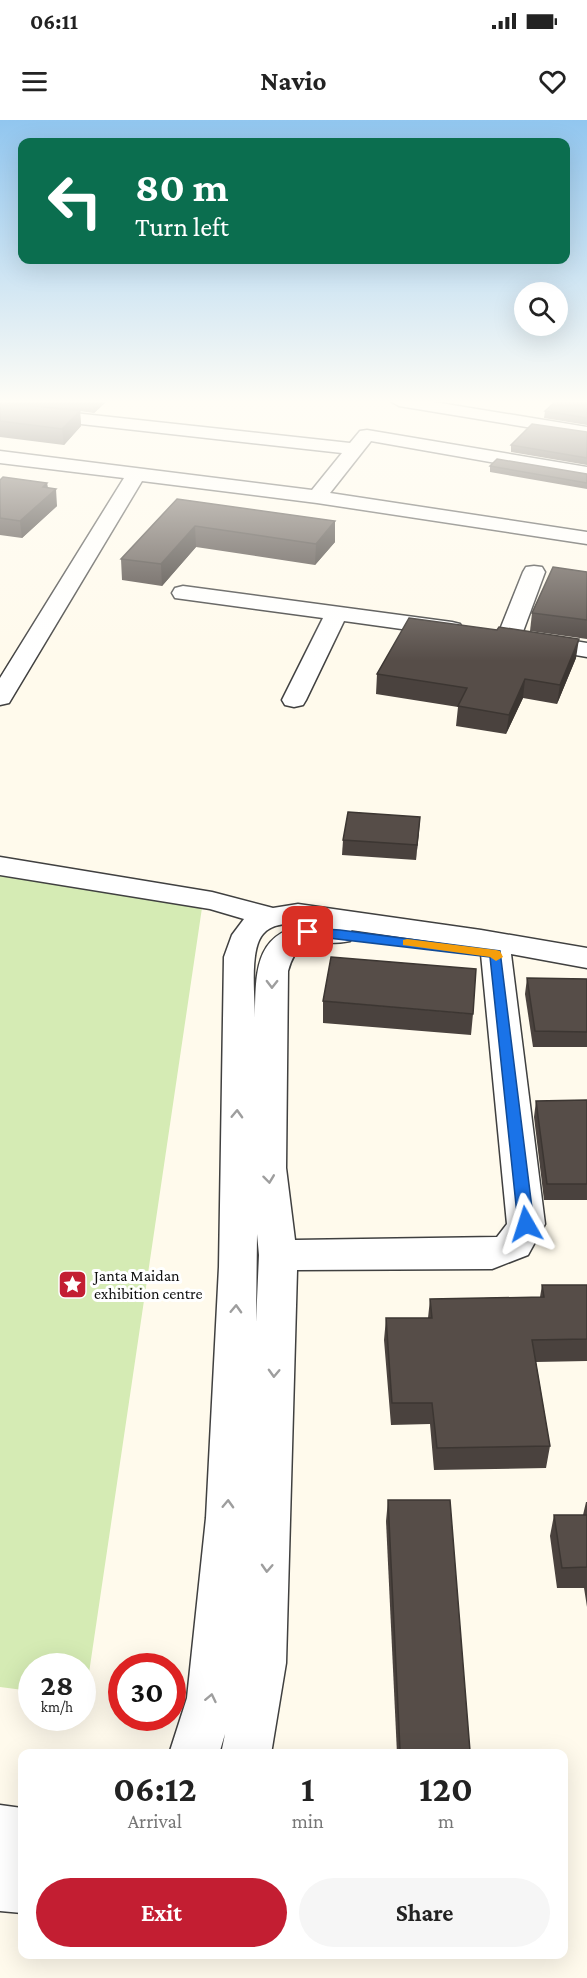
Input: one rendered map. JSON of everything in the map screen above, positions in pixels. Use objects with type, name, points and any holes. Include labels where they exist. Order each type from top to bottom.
[{"type":"street","points":[[0,698],[9,667],[127,488]]},
{"type":"street","points":[[239,488],[587,538]]},
{"type":"street","points":[[317,498],[325,488]]},
{"type":"street","points":[[509,636],[534,572]]},
{"type":"street","points":[[183,593],[509,636],[587,650]]},
{"type":"street","points":[[294,700],[336,614]]},
{"type":"street","points":[[0,866],[212,901],[271,917]]},
{"type":"street","points":[[195,1749],[213,1687],[228,1518],[238,1267],[239,957],[243,939],[254,924],[271,917],[298,914],[481,939],[587,958]]},
{"type":"street","points":[[247,1749],[262,1663],[278,1255],[268,1168],[272,971],[276,952],[290,939],[308,932],[340,934],[496,954],[587,972]]},
{"type":"street","points":[[278,1255],[492,1254],[511,1249],[519,1240],[526,1224],[496,954]]},
{"type":"street","points":[[0,1831],[18,1833]]},
{"type":"street","points":[[0,1884],[18,1886]]},
{"type":"green space","name":"Janta Maidan exhibition centre","points":[[0,871],[203,901],[92,1653],[18,1653],[18,1689],[0,1687]]},
{"type":"building","points":[[0,488],[56,489],[20,521],[0,518]]},
{"type":"building","points":[[177,499],[335,521],[316,544],[195,526],[161,564],[121,559]]},
{"type":"building","points":[[553,567],[587,572],[587,620],[532,613]]},
{"type":"building","points":[[409,618],[497,630],[499,627],[579,639],[560,685],[525,679],[509,715],[458,706],[467,688],[377,674]]},
{"type":"building","points":[[348,812],[420,817],[417,845],[343,840]]},
{"type":"building","points":[[331,957],[476,969],[473,1014],[323,1001]]},
{"type":"building","points":[[527,978],[587,979],[587,1032],[535,1031]]},
{"type":"building","points":[[587,1100],[587,1184],[547,1184],[536,1101]]},
{"type":"building","points":[[542,1285],[587,1285],[587,1339],[532,1340],[550,1446],[437,1448],[432,1403],[392,1403],[386,1318],[432,1318],[430,1299],[544,1297]]},
{"type":"building","points":[[388,1500],[450,1500],[470,1749],[400,1749]]},
{"type":"building","points":[[554,1515],[587,1515],[587,1567],[562,1568]]},
{"type":"slow traffic","points":[[407,943],[496,954],[496,957]]},
{"type":"place","name":"Janta Maidan exhibition centre","points":[[73,1284]]},
{"type":"route","points":[[308,932],[496,954],[526,1224]]}]
